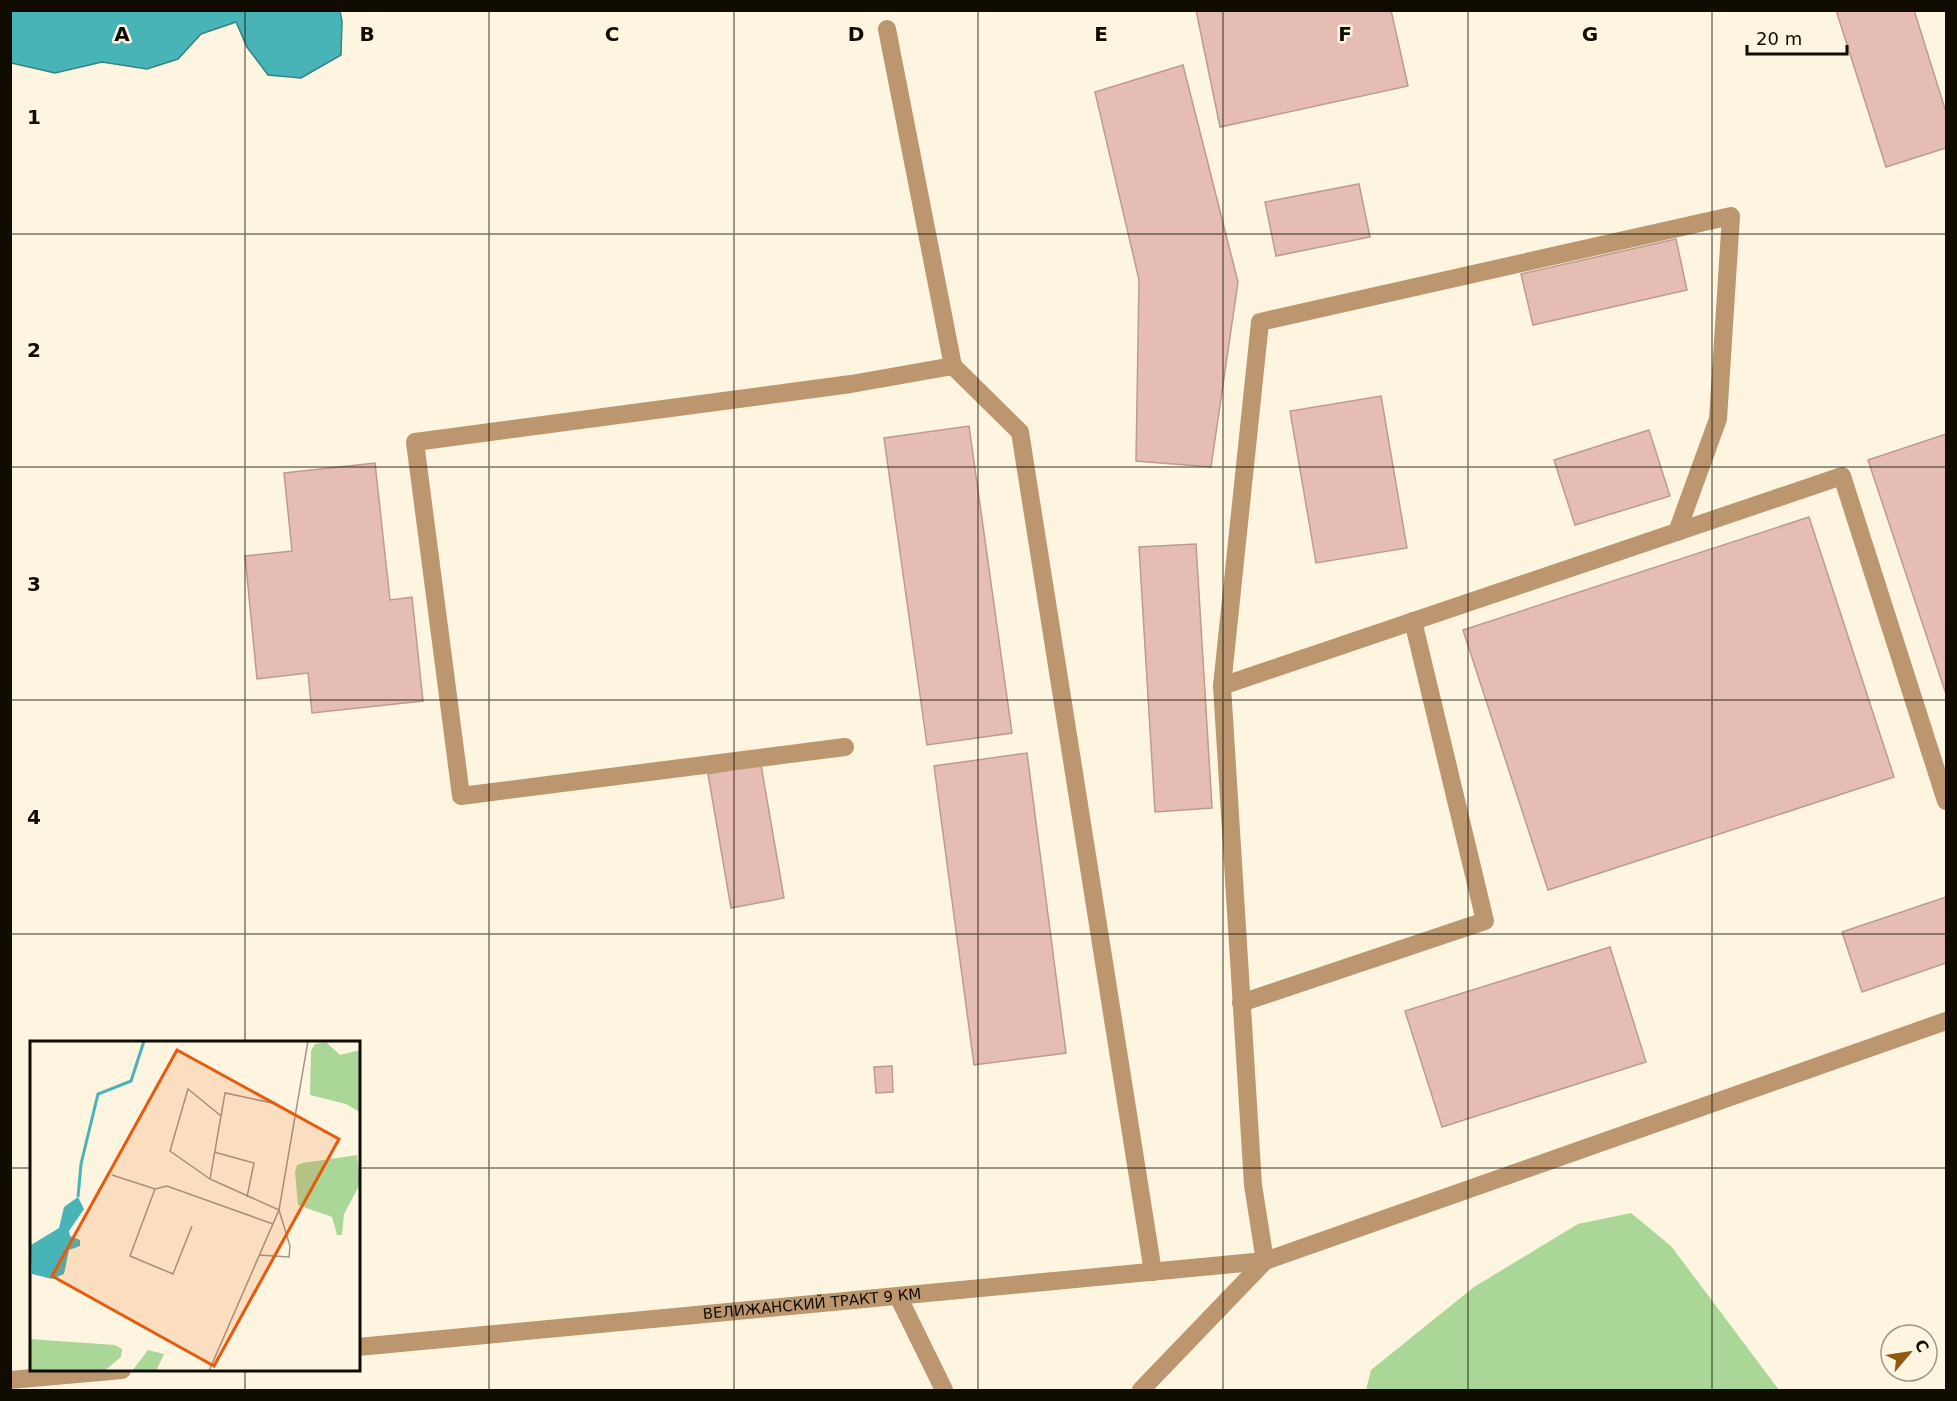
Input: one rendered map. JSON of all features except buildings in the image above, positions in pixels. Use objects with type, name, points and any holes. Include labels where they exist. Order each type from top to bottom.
[{"type":"street","points":[[887,29],[953,366],[1020,432],[1153,1272]]},
{"type":"street","points":[[1266,1261],[1252,1185],[1222,686],[1260,322],[1731,216],[1718,419],[1677,532]]},
{"type":"street","points":[[846,747],[460,796],[415,442],[851,384],[953,366]]},
{"type":"street","points":[[1222,686],[1842,476],[1947,801]]},
{"type":"street","points":[[1241,1002],[1485,921],[1413,621]]},
{"type":"street","points":[[1141,1390],[1266,1261],[1947,1021]]},
{"type":"street","name":"ВЕЛИЖАНСКИЙ ТРАКТ 9 КМ","points":[[360,1347],[1266,1261]]},
{"type":"street","points":[[898,1296],[944,1390]]},
{"type":"street","points":[[10,1380],[111,1371]]},
{"type":"green space","points":[[1631,1213],[1671,1246],[1779,1390],[1366,1390],[1371,1370],[1474,1287],[1578,1224]]},
{"type":"water","points":[[10,11],[340,11],[341,55],[301,78],[268,75],[247,47],[236,22],[201,34],[178,59],[147,69],[102,62],[55,73],[11,63]]}]
